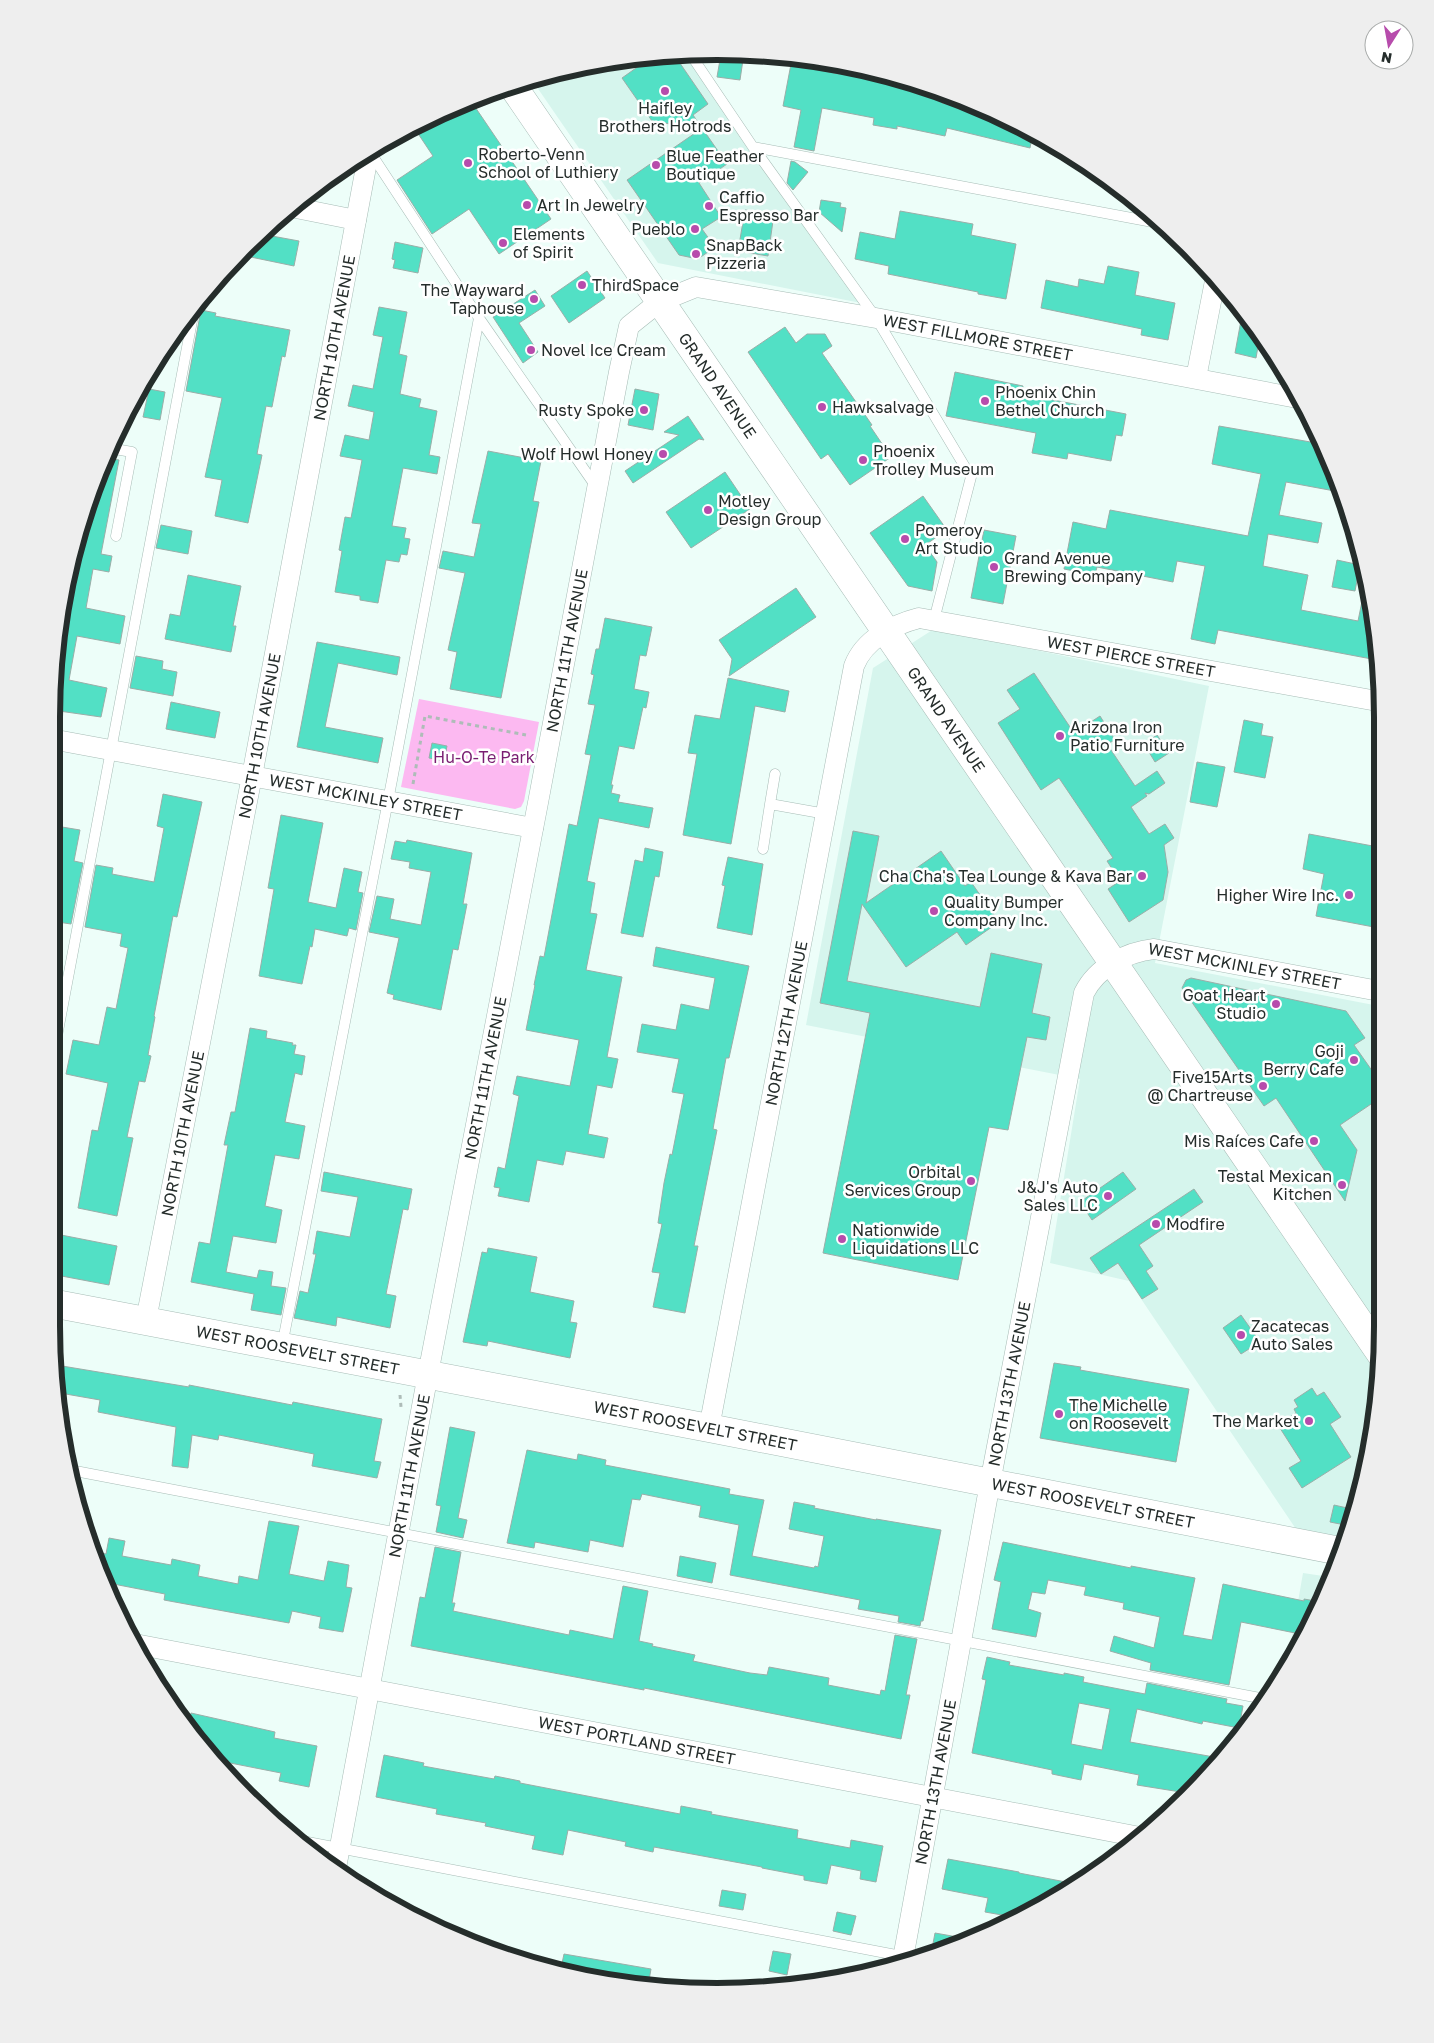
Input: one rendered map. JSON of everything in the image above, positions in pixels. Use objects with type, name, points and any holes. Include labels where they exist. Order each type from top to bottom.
[{"type":"main road","name":"GRAND AVENUE","points":[[517,92],[1374,1343]]},
{"type":"main road","name":"WEST ROOSEVELT STREET","points":[[60,1305],[709,1428],[1334,1550]]},
{"type":"street","name":"NORTH 10TH AVENUE","points":[[146,1320],[252,776],[367,162]]},
{"type":"street","points":[[300,210],[356,220]]},
{"type":"street","name":"WEST FILLMORE STREET","points":[[659,302],[696,287],[876,318],[1290,397]]},
{"type":"street","points":[[1196,378],[1214,287]]},
{"type":"street","name":"NORTH 11TH AVENUE","points":[[337,1862],[619,372],[629,326],[659,302]]},
{"type":"street","name":"WEST PIERCE STREET","points":[[886,631],[910,620],[919,618],[934,620],[1374,700]]},
{"type":"street","name":"NORTH 12TH AVENUE","points":[[709,1428],[854,666],[860,653],[886,631]]},
{"type":"street","name":"WEST MCKINLEY STREET","points":[[60,741],[533,828]]},
{"type":"street","name":"WEST MCKINLEY STREET","points":[[1114,963],[1139,951],[1154,949],[1374,990]]},
{"type":"street","name":"NORTH 13TH AVENUE","points":[[909,1954],[933,1799],[990,1483],[1084,993],[1088,984],[1114,963]]},
{"type":"street","name":"WEST PORTLAND STREET","points":[[143,1645],[371,1688],[933,1799],[1131,1835]]},
{"type":"lane","points":[[695,61],[753,147],[876,318],[971,477],[934,620]]},
{"type":"lane","points":[[753,147],[1148,221]]},
{"type":"lane","points":[[373,158],[478,318],[597,489]]},
{"type":"lane","points":[[282,1347],[478,318]]},
{"type":"lane","points":[[60,1019],[192,323]]},
{"type":"lane","points":[[116,536],[132,452],[117,449]]},
{"type":"lane","points":[[763,849],[775,774]]},
{"type":"lane","points":[[770,804],[826,814]]},
{"type":"lane","points":[[77,1471],[1258,1698]]},
{"type":"lane","points":[[312,1843],[897,1958]]},
{"type":"path","points":[[413,784],[425,716],[526,735]]},
{"type":"shaded area","points":[[695,61],[866,304],[658,263],[536,86],[589,73],[631,66]]},
{"type":"shaded area","points":[[934,629],[1209,686],[1155,963],[1374,1005],[1373,1369],[1361,1454],[1352,1496],[1339,1537],[1296,1529],[1129,1281],[1050,1263],[1080,1079],[806,1025],[873,668]]},
{"type":"shaded area","points":[[1303,1573],[1324,1576],[1306,1617],[1290,1647]]},
{"type":"green space","name":"Hu-O-Te Park","points":[[419,699],[539,722],[524,801],[521,807],[515,809],[401,787]]},
{"type":"building","points":[[720,60],[743,61],[740,80],[717,77]]},
{"type":"building","points":[[678,61],[708,104],[693,115],[727,164],[699,183],[721,217],[702,229],[715,247],[698,259],[679,255],[627,180],[701,129],[652,121],[622,78],[640,65]]},
{"type":"building","points":[[791,65],[798,65],[887,82],[928,95],[943,100],[942,103],[968,110],[1032,140],[1030,148],[947,128],[945,136],[897,126],[897,129],[873,125],[874,118],[822,108],[814,151],[794,147],[801,110],[783,106]]},
{"type":"building","name":"Roberto-Venn School of Luthiery","points":[[475,107],[551,219],[499,254],[469,209],[432,234],[397,180],[433,156],[417,133]]},
{"type":"building","points":[[791,161],[808,172],[793,190],[787,183]]},
{"type":"building","points":[[821,200],[841,203],[840,207],[846,208],[842,232],[819,212]]},
{"type":"building","points":[[745,210],[774,214],[768,256],[738,251]]},
{"type":"building","points":[[900,211],[973,224],[971,235],[1016,244],[1006,299],[888,274],[889,266],[855,259],[860,232],[895,239]]},
{"type":"building","points":[[270,236],[299,241],[294,266],[248,256]]},
{"type":"building","points":[[395,242],[423,248],[418,273],[393,268],[395,260],[392,259]]},
{"type":"building","points":[[1108,266],[1139,272],[1135,295],[1175,303],[1168,340],[1141,335],[1142,329],[1041,308],[1046,280],[1078,287],[1079,279],[1104,284]]},
{"type":"building","name":"ThirdSpace","points":[[587,271],[605,298],[569,323],[551,296]]},
{"type":"building","points":[[535,290],[545,306],[519,323],[538,352],[523,363],[493,317]]},
{"type":"building","points":[[379,307],[407,312],[399,354],[407,356],[400,394],[421,399],[419,407],[437,411],[429,455],[440,457],[437,474],[403,468],[392,526],[406,528],[404,538],[410,539],[407,555],[401,554],[399,562],[386,560],[378,603],[360,600],[360,596],[335,592],[342,551],[339,550],[345,517],[351,518],[362,460],[340,456],[345,435],[369,440],[374,412],[348,406],[353,385],[373,389],[383,337],[373,335]]},
{"type":"building","points":[[202,310],[216,313],[215,316],[290,330],[285,357],[282,356],[272,407],[266,406],[257,454],[262,455],[248,523],[215,516],[222,480],[205,477],[222,398],[186,391]]},
{"type":"building","points":[[1241,321],[1258,345],[1256,358],[1235,353]]},
{"type":"building","name":"Hawksalvage","points":[[785,327],[796,343],[807,334],[825,334],[832,346],[822,353],[872,425],[870,426],[891,457],[850,485],[828,454],[821,459],[748,352]]},
{"type":"building","points":[[955,372],[1023,386],[1022,394],[1126,414],[1122,436],[1116,435],[1111,461],[1068,453],[1067,459],[1032,453],[1036,433],[946,416]]},
{"type":"building","points":[[149,389],[165,392],[160,420],[143,417]]},
{"type":"building","name":"Rusty Spoke","points":[[635,389],[659,394],[653,430],[628,425]]},
{"type":"building","name":"Wolf Howl Honey","points":[[688,416],[704,440],[699,439],[633,483],[625,471],[679,435],[664,432]]},
{"type":"building","points":[[1219,426],[1313,443],[1333,491],[1286,482],[1279,515],[1322,523],[1318,543],[1268,534],[1263,566],[1308,575],[1301,610],[1358,621],[1363,599],[1371,659],[1218,630],[1215,644],[1191,639],[1205,566],[1177,561],[1173,582],[1097,567],[1095,575],[1064,569],[1073,522],[1106,529],[1110,510],[1248,536],[1261,474],[1212,464]]},
{"type":"building","points":[[488,451],[541,461],[533,501],[539,502],[501,698],[450,689],[457,652],[448,650],[465,573],[439,568],[443,551],[474,557],[481,524],[472,523]]},
{"type":"building","points":[[113,459],[119,460],[101,554],[112,556],[109,572],[93,569],[86,608],[125,616],[120,644],[77,636],[69,680],[107,688],[101,717],[60,711],[61,674],[66,631],[82,547]]},
{"type":"building","name":"Motley Design Group","points":[[725,472],[750,509],[691,548],[666,512]]},
{"type":"building","name":"Pomeroy Art Studio","points":[[923,496],[947,530],[925,545],[937,562],[932,591],[908,586],[870,533]]},
{"type":"building","points":[[161,525],[192,531],[188,554],[156,548]]},
{"type":"building","name":"Grand Avenue Brewing Company","points":[[984,530],[1016,536],[1003,604],[971,598]]},
{"type":"building","points":[[1337,560],[1356,564],[1358,575],[1355,591],[1332,587]]},
{"type":"building","points":[[188,575],[241,586],[233,626],[236,626],[231,652],[165,639],[170,614],[180,616]]},
{"type":"building","points":[[796,588],[816,617],[729,676],[732,659],[719,640]]},
{"type":"building","points":[[605,618],[652,627],[646,656],[640,655],[634,689],[649,692],[646,708],[643,707],[634,749],[619,746],[611,793],[620,795],[618,802],[653,808],[649,828],[599,818],[587,881],[595,883],[590,913],[597,914],[586,970],[622,977],[607,1057],[618,1059],[612,1088],[597,1085],[588,1134],[608,1138],[604,1158],[566,1151],[563,1165],[537,1160],[529,1202],[498,1196],[500,1188],[494,1187],[498,1167],[505,1169],[519,1096],[513,1094],[517,1076],[570,1086],[579,1040],[526,1030],[540,956],[544,957],[569,824],[577,826],[591,755],[585,754],[595,705],[588,704],[594,675],[591,674],[596,649],[599,649]]},
{"type":"building","points":[[317,642],[400,657],[397,675],[338,663],[325,727],[383,738],[378,763],[297,747]]},
{"type":"building","points":[[136,656],[163,661],[162,669],[177,672],[173,696],[130,688]]},
{"type":"building","points":[[1034,673],[1074,733],[1100,716],[1115,740],[1107,744],[1135,786],[1157,771],[1165,783],[1149,794],[1145,793],[1147,796],[1131,807],[1149,834],[1165,824],[1174,838],[1164,845],[1168,872],[1163,900],[1129,922],[1108,889],[1120,881],[1107,861],[1113,858],[1059,778],[1041,790],[998,723],[1020,709],[1007,690]]},
{"type":"building","points":[[728,678],[789,691],[785,712],[755,706],[731,844],[683,835],[697,754],[688,753],[695,715],[720,719]]},
{"type":"building","points":[[171,702],[220,712],[215,738],[166,729]]},
{"type":"building","points":[[1244,720],[1263,724],[1261,735],[1273,737],[1265,778],[1234,772]]},
{"type":"building","points":[[1157,735],[1169,753],[1155,762],[1144,744]]},
{"type":"building","points":[[432,743],[447,746],[444,761],[429,758]]},
{"type":"building","points":[[1197,762],[1225,767],[1217,807],[1190,802]]},
{"type":"building","points":[[163,794],[202,802],[177,917],[173,916],[154,1016],[148,1055],[151,1056],[145,1082],[139,1081],[127,1137],[133,1138],[117,1216],[78,1208],[92,1130],[98,1131],[108,1083],[66,1074],[73,1040],[99,1045],[107,1007],[116,1009],[128,948],[120,946],[122,934],[85,927],[96,865],[113,868],[112,874],[154,882],[164,828],[157,826]]},
{"type":"building","points":[[281,815],[323,823],[308,902],[336,908],[344,868],[362,872],[358,892],[363,893],[356,930],[349,928],[347,936],[315,929],[302,984],[259,976],[274,889],[268,888]]},
{"type":"building","points":[[62,827],[80,830],[74,861],[83,863],[71,924],[60,922],[60,838]]},
{"type":"building","points":[[853,831],[879,836],[866,903],[941,851],[965,886],[971,882],[999,922],[966,945],[957,932],[906,967],[862,904],[847,981],[980,1007],[991,953],[1042,964],[1032,1013],[1050,1017],[1046,1040],[1027,1037],[1008,1130],[989,1127],[958,1280],[823,1253],[870,1013],[820,1003]]},
{"type":"building","name":"Higher Wire Inc.","points":[[1309,834],[1374,846],[1374,927],[1316,916],[1324,874],[1303,869]]},
{"type":"building","points":[[407,840],[472,853],[463,904],[467,904],[458,950],[453,949],[441,1010],[393,999],[394,995],[387,993],[399,938],[369,932],[377,896],[394,899],[390,919],[421,925],[431,872],[409,868],[410,862],[391,859],[395,841],[406,843]]},
{"type":"building","points":[[645,848],[663,852],[659,877],[655,876],[643,937],[621,933],[635,860],[643,862]]},
{"type":"building","points":[[728,857],[763,864],[752,935],[717,928],[725,886],[722,885]]},
{"type":"building","points":[[656,947],[749,966],[729,1058],[726,1058],[713,1129],[717,1130],[694,1246],[698,1246],[685,1313],[653,1307],[660,1273],[652,1272],[662,1224],[658,1223],[664,1183],[670,1154],[672,1155],[684,1094],[672,1092],[679,1059],[637,1052],[642,1024],[676,1030],[681,1004],[709,1010],[715,978],[653,966]]},
{"type":"building","points":[[1191,978],[1346,1011],[1365,1038],[1354,1045],[1374,1073],[1374,1102],[1340,1125],[1357,1150],[1345,1201],[1276,1098],[1264,1106],[1182,988],[1186,980]]},
{"type":"building","points":[[250,1028],[267,1031],[266,1038],[293,1043],[292,1045],[296,1045],[294,1054],[305,1056],[302,1075],[295,1073],[285,1122],[305,1126],[299,1159],[275,1155],[265,1206],[282,1210],[276,1243],[233,1236],[226,1272],[257,1278],[259,1270],[273,1272],[271,1286],[286,1288],[281,1315],[251,1310],[254,1294],[191,1282],[199,1242],[210,1244],[228,1145],[224,1145],[231,1112],[235,1112]]},
{"type":"building","points":[[324,1172],[412,1189],[408,1210],[403,1209],[386,1294],[396,1296],[390,1328],[337,1317],[336,1326],[294,1318],[300,1291],[308,1293],[316,1254],[313,1254],[317,1231],[350,1237],[358,1197],[321,1191]]},
{"type":"building","name":"J&J's Auto Sales LLC","points":[[1123,1172],[1136,1189],[1092,1220],[1080,1202]]},
{"type":"building","name":"Modfire","points":[[1194,1189],[1203,1202],[1139,1245],[1153,1266],[1146,1271],[1158,1289],[1142,1299],[1118,1263],[1101,1274],[1090,1258]]},
{"type":"building","points":[[60,1235],[117,1246],[109,1285],[60,1276]]},
{"type":"building","points":[[488,1248],[537,1257],[530,1292],[574,1301],[570,1322],[577,1323],[570,1358],[488,1341],[487,1346],[463,1342],[482,1252],[487,1253]]},
{"type":"building","name":"Zacatecas Auto Sales","points":[[1241,1315],[1260,1342],[1241,1354],[1223,1328]]},
{"type":"building","name":"The Michelle on Roosevelt","points":[[1054,1363],[1081,1367],[1080,1370],[1189,1389],[1176,1462],[1040,1438]]},
{"type":"building","points":[[61,1366],[189,1387],[189,1385],[292,1405],[293,1402],[382,1419],[374,1461],[381,1462],[377,1478],[312,1466],[314,1454],[219,1435],[218,1440],[192,1435],[188,1468],[172,1466],[176,1427],[98,1412],[100,1400],[64,1394]]},
{"type":"building","points":[[1312,1388],[1317,1396],[1324,1392],[1341,1417],[1330,1424],[1351,1457],[1302,1488],[1289,1468],[1301,1461],[1278,1425],[1296,1413],[1294,1409],[1298,1407],[1294,1400]]},
{"type":"building","points":[[450,1427],[475,1432],[458,1518],[467,1520],[463,1538],[436,1532],[441,1506],[436,1505]]},
{"type":"building","points":[[527,1450],[577,1460],[578,1454],[606,1460],[605,1465],[730,1489],[729,1494],[764,1500],[752,1556],[814,1568],[815,1566],[818,1567],[824,1536],[789,1529],[794,1502],[815,1506],[814,1508],[876,1520],[941,1530],[923,1621],[921,1621],[920,1626],[898,1622],[899,1616],[858,1609],[860,1600],[730,1575],[739,1525],[699,1517],[701,1506],[642,1494],[640,1500],[632,1499],[623,1547],[590,1540],[588,1552],[535,1542],[534,1548],[507,1543]]},
{"type":"building","points":[[1334,1505],[1348,1508],[1343,1525],[1330,1522]]},
{"type":"building","points":[[269,1521],[299,1526],[289,1574],[324,1581],[328,1561],[349,1565],[346,1587],[352,1588],[343,1632],[319,1628],[321,1617],[292,1611],[289,1623],[164,1600],[165,1594],[113,1584],[101,1553],[106,1554],[109,1538],[125,1541],[122,1556],[171,1565],[172,1559],[200,1565],[198,1576],[238,1584],[239,1576],[258,1580]]},
{"type":"building","points":[[1003,1542],[1131,1568],[1131,1566],[1195,1578],[1183,1635],[1212,1640],[1223,1584],[1304,1601],[1304,1599],[1313,1601],[1297,1633],[1241,1622],[1229,1685],[1150,1670],[1151,1663],[1110,1651],[1114,1636],[1154,1648],[1160,1617],[1123,1609],[1124,1603],[1084,1595],[1086,1587],[1048,1580],[1045,1594],[1032,1592],[1028,1609],[1041,1613],[1036,1637],[992,1629],[1001,1582],[994,1580]]},
{"type":"building","points":[[435,1547],[461,1552],[452,1603],[455,1603],[453,1611],[569,1635],[570,1630],[613,1639],[623,1586],[648,1591],[639,1641],[653,1644],[652,1646],[695,1655],[693,1661],[750,1673],[767,1675],[769,1667],[829,1678],[828,1685],[880,1695],[881,1690],[885,1691],[895,1635],[917,1639],[906,1695],[910,1695],[901,1739],[644,1688],[644,1690],[411,1646],[420,1597],[425,1598]]},
{"type":"building","points":[[680,1556],[716,1563],[712,1583],[677,1576]]},
{"type":"building","points":[[987,1657],[1010,1662],[1009,1665],[1084,1677],[1083,1682],[1145,1694],[1147,1683],[1227,1699],[1226,1703],[1243,1706],[1240,1723],[1237,1728],[1203,1721],[1202,1724],[1137,1709],[1130,1742],[1213,1757],[1181,1792],[1137,1785],[1139,1775],[1084,1764],[1081,1780],[1052,1774],[1052,1770],[972,1753],[986,1680],[982,1679]],"holes":[[[1079,1703],[1110,1709],[1102,1750],[1071,1744]]]},
{"type":"building","points":[[191,1713],[275,1732],[274,1738],[317,1746],[309,1787],[279,1781],[281,1773],[226,1762],[190,1718]]},
{"type":"building","points":[[384,1755],[424,1763],[423,1766],[494,1779],[495,1776],[520,1781],[520,1783],[680,1814],[681,1806],[712,1812],[711,1814],[798,1830],[797,1838],[850,1848],[851,1840],[883,1846],[876,1882],[860,1879],[861,1871],[831,1865],[827,1884],[804,1880],[804,1876],[762,1867],[654,1847],[653,1852],[625,1846],[626,1842],[568,1830],[563,1855],[532,1849],[535,1836],[485,1826],[486,1823],[436,1814],[437,1809],[376,1797]]},
{"type":"building","points":[[948,1859],[1066,1882],[1006,1916],[985,1912],[988,1898],[942,1889]]},
{"type":"building","points":[[722,1890],[746,1894],[743,1910],[719,1906]]},
{"type":"building","points":[[837,1912],[856,1916],[851,1935],[833,1931]]},
{"type":"building","points":[[935,1933],[957,1937],[932,1946]]},
{"type":"building","points":[[773,1951],[791,1954],[787,1975],[769,1971]]},
{"type":"building","points":[[564,1954],[651,1969],[649,1979],[562,1964]]},
{"type":"place","name":"Haifley Brothers Hotrods","points":[[665,91]]},
{"type":"place","name":"Roberto-Venn School of Luthiery","points":[[468,163]]},
{"type":"place","name":"Blue Feather Boutique","points":[[656,165]]},
{"type":"place","name":"Art In Jewelry","points":[[527,205]]},
{"type":"place","name":"Caffio Espresso Bar","points":[[709,206]]},
{"type":"place","name":"Pueblo","points":[[695,229]]},
{"type":"place","name":"Elements of Spirit","points":[[503,243]]},
{"type":"place","name":"SnapBack Pizzeria","points":[[696,254]]},
{"type":"place","name":"ThirdSpace","points":[[582,285]]},
{"type":"place","name":"The Wayward Taphouse","points":[[534,299]]},
{"type":"place","name":"Novel Ice Cream","points":[[531,350]]},
{"type":"place","name":"Phoenix Chin Bethel Church","points":[[985,401]]},
{"type":"place","name":"Hawksalvage","points":[[822,407]]},
{"type":"place","name":"Rusty Spoke","points":[[644,410]]},
{"type":"place","name":"Wolf Howl Honey","points":[[663,454]]},
{"type":"place","name":"Phoenix Trolley Museum","points":[[863,460]]},
{"type":"place","name":"Motley Design Group","points":[[708,510]]},
{"type":"place","name":"Pomeroy Art Studio","points":[[905,539]]},
{"type":"place","name":"Grand Avenue Brewing Company","points":[[994,567]]},
{"type":"place","name":"Arizona Iron Patio Furniture","points":[[1060,736]]},
{"type":"place","name":"Cha Cha's Tea Lounge & Kava Bar","points":[[1142,876]]},
{"type":"place","name":"Higher Wire Inc.","points":[[1349,895]]},
{"type":"place","name":"Quality Bumper Company Inc.","points":[[934,911]]},
{"type":"place","name":"Goat Heart Studio","points":[[1276,1004]]},
{"type":"place","name":"Goji Berry Cafe","points":[[1354,1060]]},
{"type":"place","name":"Five15Arts @ Chartreuse","points":[[1263,1086]]},
{"type":"place","name":"Mis Raíces Cafe","points":[[1314,1141]]},
{"type":"place","name":"Orbital Services Group","points":[[971,1181]]},
{"type":"place","name":"Testal Mexican Kitchen","points":[[1342,1185]]},
{"type":"place","name":"J&J's Auto Sales LLC","points":[[1108,1196]]},
{"type":"place","name":"Modfire","points":[[1156,1224]]},
{"type":"place","name":"Nationwide Liquidations LLC","points":[[842,1239]]},
{"type":"place","name":"Zacatecas Auto Sales","points":[[1241,1335]]},
{"type":"place","name":"The Michelle on Roosevelt","points":[[1059,1414]]},
{"type":"place","name":"The Market","points":[[1309,1421]]}]
